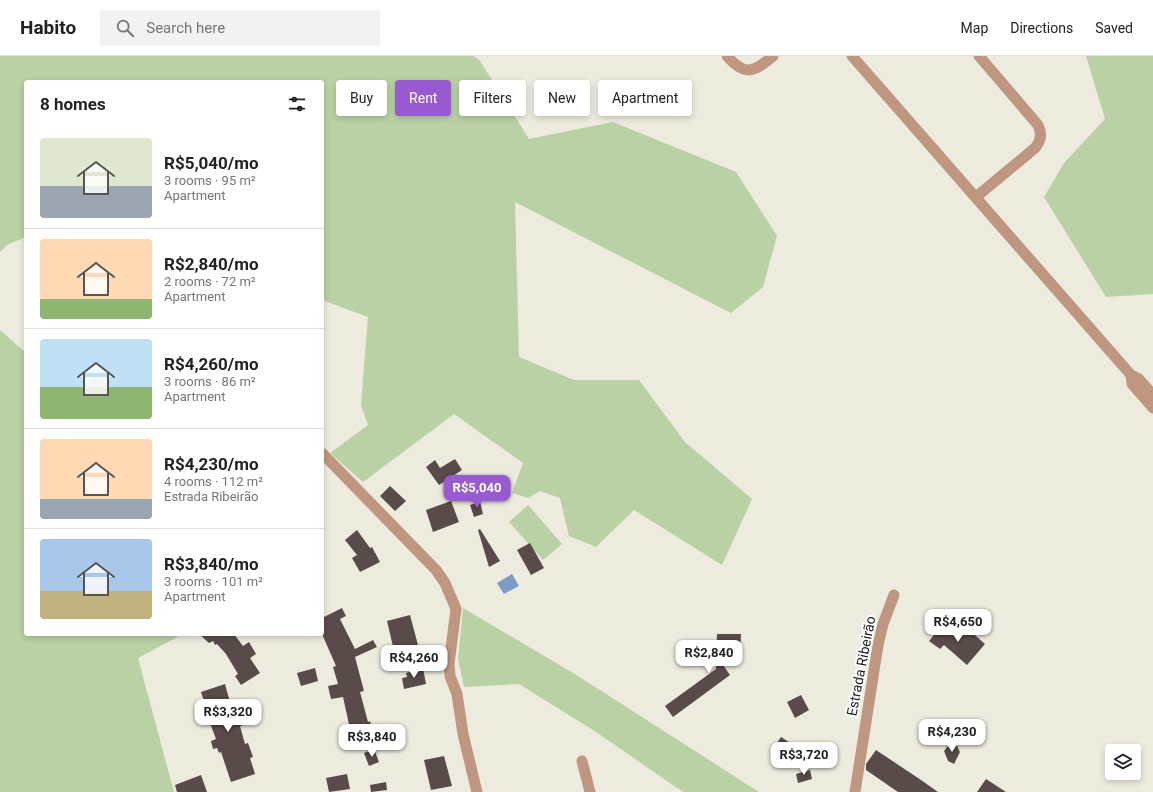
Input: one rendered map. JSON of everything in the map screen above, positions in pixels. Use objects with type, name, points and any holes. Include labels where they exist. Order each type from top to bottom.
[{"type":"street","points":[[727,56],[739,68],[748,70],[758,68],[774,56]]},
{"type":"street","points":[[852,56],[1131,375],[1132,384],[1152,402]]},
{"type":"street","points":[[976,197],[1035,148],[1040,142],[1041,133],[1038,124],[979,56]]},
{"type":"street","points":[[324,455],[436,570],[453,598],[456,609],[449,664],[450,676],[457,694],[463,734],[477,792]]},
{"type":"street","name":"Estrada Ribeirão","points":[[855,792],[878,646],[884,619],[894,595]]},
{"type":"street","points":[[582,761],[590,792]]},
{"type":"green space","points":[[0,56],[474,56],[480,61],[492,80],[459,80],[459,116],[515,116],[529,139],[613,122],[736,172],[777,236],[763,287],[731,313],[515,202],[519,357],[574,380],[639,380],[685,442],[752,499],[722,565],[634,510],[596,547],[569,536],[560,498],[540,491],[528,498],[512,493],[523,463],[454,414],[363,482],[330,453],[368,425],[361,405],[368,317],[324,301],[324,80],[24,80],[24,238],[7,245],[0,252]]},
{"type":"green space","points":[[1086,56],[1153,56],[1153,294],[1106,297],[1044,197],[1064,163],[1105,119]]},
{"type":"green space","points":[[0,330],[24,351],[24,636],[179,636],[138,658],[174,792],[0,792]]},
{"type":"green space","points":[[528,505],[562,544],[543,560],[509,522]]},
{"type":"green space","points":[[463,608],[578,676],[759,792],[683,792],[596,732],[519,684],[464,687],[458,659]]},
{"type":"water","points":[[512,574],[519,586],[504,594],[497,583]]},
{"type":"building","points":[[455,459],[462,470],[439,485],[426,467],[435,460],[440,468]]},
{"type":"building","points":[[390,486],[406,501],[395,511],[380,496]]},
{"type":"building","points":[[451,501],[459,522],[433,532],[426,510]]},
{"type":"building","points":[[480,502],[483,514],[474,517],[470,505]]},
{"type":"building","points":[[480,529],[500,561],[489,567],[478,530]]},
{"type":"building","points":[[357,530],[370,548],[372,547],[380,562],[360,572],[352,558],[357,555],[345,540]]},
{"type":"building","points":[[530,543],[544,568],[531,575],[517,550]]},
{"type":"building","points":[[342,608],[346,616],[340,619],[355,649],[373,640],[377,647],[355,657],[364,691],[360,692],[368,722],[370,721],[373,733],[352,738],[343,697],[331,699],[328,686],[338,684],[333,667],[336,666],[323,636],[324,617]]},
{"type":"building","points":[[410,615],[419,649],[395,655],[387,621]]},
{"type":"building","points":[[944,623],[961,637],[968,629],[985,644],[967,665],[944,645],[940,649],[929,641]]},
{"type":"building","points":[[717,634],[741,634],[740,658],[718,658],[730,675],[673,717],[665,706],[716,669]]},
{"type":"building","points":[[201,636],[236,636],[243,646],[249,642],[256,654],[250,658],[260,673],[241,685],[235,676],[238,674],[226,654],[217,644],[215,645],[213,641],[209,643]]},
{"type":"building","points":[[315,668],[318,681],[301,686],[297,673]]},
{"type":"building","points":[[423,668],[426,684],[404,689],[402,678],[407,677],[406,673]]},
{"type":"building","points":[[225,684],[234,717],[241,715],[244,725],[240,726],[245,744],[248,743],[253,757],[250,758],[255,774],[231,782],[221,752],[219,753],[217,748],[213,749],[211,741],[216,739],[210,723],[204,725],[201,715],[208,713],[201,692]]},
{"type":"building","points":[[801,695],[809,710],[795,718],[787,702]]},
{"type":"building","points":[[781,737],[801,750],[794,760],[775,746]]},
{"type":"building","points":[[948,746],[957,746],[960,752],[954,764],[948,761],[944,751]]},
{"type":"building","points":[[374,749],[379,762],[369,766],[364,753]]},
{"type":"building","points":[[876,750],[938,792],[898,792],[866,770],[866,764]]},
{"type":"building","points":[[444,756],[452,786],[431,790],[424,760]]},
{"type":"building","points":[[810,770],[812,779],[798,783],[796,774]]},
{"type":"building","points":[[347,774],[350,789],[329,792],[326,778]]},
{"type":"building","points":[[201,775],[207,792],[177,792],[175,785]]},
{"type":"building","points":[[986,779],[1006,792],[977,792]]},
{"type":"building","points":[[386,782],[387,790],[371,792],[370,785]]}]
